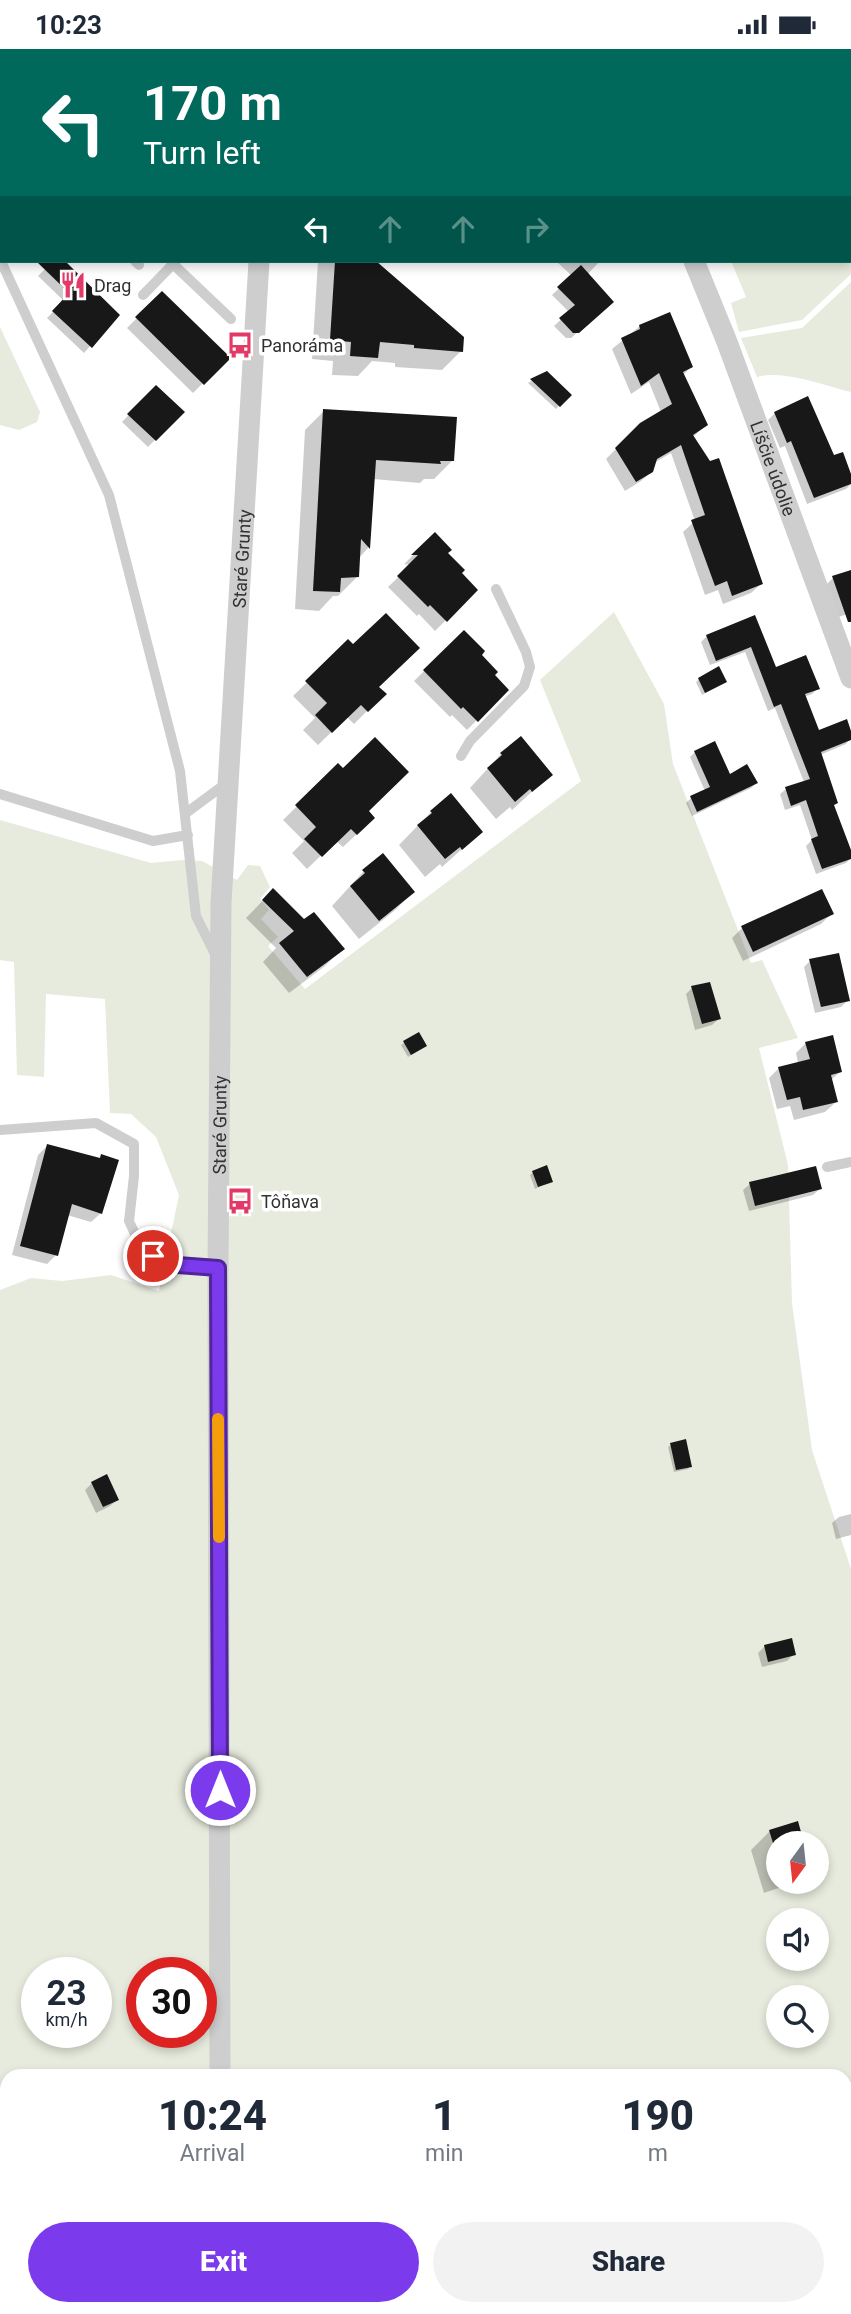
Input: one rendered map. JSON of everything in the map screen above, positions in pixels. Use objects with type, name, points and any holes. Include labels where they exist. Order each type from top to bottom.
[{"type":"street","name":"Staré Grunty","points":[[220,2069],[219,962],[259,263]]},
{"type":"street","name":"Líščie údolie","points":[[695,263],[727,342],[851,678]]},
{"type":"lane","points":[[2,263],[109,495],[177,758],[186,813],[196,916],[219,962]]},
{"type":"lane","points":[[143,295],[173,263]]},
{"type":"lane","points":[[175,263],[231,319]]},
{"type":"lane","points":[[461,755],[470,741],[524,686],[530,667],[526,652],[496,589]]},
{"type":"lane","points":[[186,813],[228,782]]},
{"type":"lane","points":[[0,794],[153,841],[188,835]]},
{"type":"lane","points":[[0,1130],[96,1123],[134,1144],[129,1221],[141,1247],[164,1264],[218,1268]]},
{"type":"lane","points":[[827,1167],[851,1162]]},
{"type":"shaded area","points":[[732,263],[851,263],[851,274],[802,320],[739,332],[731,303],[746,297]]},
{"type":"shaded area","points":[[851,282],[851,392],[779,375],[757,377],[741,338],[802,328]]},
{"type":"shaded area","points":[[0,327],[40,412],[37,422],[19,430],[0,425]]},
{"type":"shaded area","points":[[614,612],[664,704],[673,764],[751,963],[762,960],[798,1038],[759,1048],[788,1165],[792,1303],[812,1450],[851,1569],[851,2069],[0,2069],[0,1290],[31,1278],[62,1281],[111,1275],[159,1291],[179,1195],[156,1137],[131,1114],[110,1113],[105,999],[46,994],[44,1077],[17,1075],[14,962],[0,960],[0,820],[151,863],[202,861],[237,880],[248,865],[260,866],[270,887],[260,899],[269,910],[261,919],[278,937],[268,946],[305,989],[581,781],[540,680]]},
{"type":"building","points":[[38,263],[67,263],[120,315],[92,348],[52,311],[69,293]]},
{"type":"building","points":[[335,263],[378,263],[464,337],[463,352],[380,342],[378,358],[350,356],[351,342],[330,340]]},
{"type":"building","points":[[581,265],[614,302],[579,333],[573,333],[559,318],[575,305],[557,287]]},
{"type":"building","points":[[162,291],[231,358],[204,385],[135,317]]},
{"type":"building","points":[[670,312],[693,367],[683,372],[708,425],[693,435],[710,461],[719,458],[763,584],[732,596],[727,581],[715,586],[691,520],[705,515],[681,445],[657,459],[653,472],[636,482],[615,448],[640,423],[672,404],[659,373],[641,386],[621,338],[640,329],[639,325]]},
{"type":"building","points":[[547,371],[572,395],[560,407],[530,379]]},
{"type":"building","points":[[156,385],[185,412],[156,441],[127,414]]},
{"type":"building","points":[[808,396],[834,455],[843,452],[851,474],[851,484],[814,498],[791,441],[787,443],[774,412]]},
{"type":"building","points":[[323,409],[457,417],[454,461],[440,461],[441,464],[376,460],[370,549],[361,539],[359,577],[341,578],[340,592],[313,591]]},
{"type":"building","points":[[435,532],[452,550],[448,553],[465,570],[462,573],[478,590],[447,622],[397,576],[418,555],[411,555]]},
{"type":"building","points":[[851,570],[851,622],[848,622],[832,576]]},
{"type":"building","points":[[386,613],[420,648],[379,687],[387,694],[368,712],[361,705],[332,733],[315,715],[327,703],[305,681],[348,639],[353,644]]},
{"type":"building","points":[[755,615],[776,667],[806,655],[820,689],[805,694],[819,730],[847,719],[851,731],[851,740],[821,752],[838,803],[834,805],[851,850],[851,859],[822,869],[811,839],[818,836],[806,800],[791,806],[785,787],[810,779],[781,704],[774,707],[751,647],[716,661],[706,635]]},
{"type":"building","points":[[464,630],[485,651],[482,655],[498,672],[495,675],[509,690],[478,722],[463,707],[461,709],[423,670]]},
{"type":"building","points":[[719,666],[727,682],[705,693],[698,678]]},
{"type":"building","points":[[521,736],[553,775],[515,802],[487,768]]},
{"type":"building","points":[[375,737],[409,772],[369,811],[375,818],[357,835],[351,829],[322,857],[304,839],[316,827],[295,805],[338,763],[343,768]]},
{"type":"building","points":[[715,741],[730,774],[747,764],[758,783],[697,812],[690,796],[710,787],[694,751]]},
{"type":"building","points":[[451,793],[483,832],[462,850],[460,847],[445,859],[417,825]]},
{"type":"building","points":[[383,853],[415,892],[379,921],[350,886],[365,873],[362,870]]},
{"type":"building","points":[[273,888],[304,919],[314,912],[345,949],[307,977],[279,943],[294,931],[262,900]]},
{"type":"building","points":[[822,889],[834,914],[753,952],[741,926]]},
{"type":"building","points":[[839,953],[850,1001],[821,1007],[809,959]]},
{"type":"building","points":[[710,982],[721,1019],[702,1024],[691,986]]},
{"type":"building","points":[[419,1032],[427,1046],[411,1055],[403,1041]]},
{"type":"building","points":[[833,1035],[842,1072],[831,1075],[838,1102],[803,1110],[800,1097],[787,1100],[778,1067],[810,1059],[805,1042]]},
{"type":"building","points":[[47,1144],[100,1158],[101,1154],[119,1160],[102,1214],[72,1204],[58,1256],[20,1246]]},
{"type":"building","points":[[547,1165],[553,1182],[538,1187],[532,1171]]},
{"type":"building","points":[[816,1166],[822,1189],[755,1206],[749,1182]]},
{"type":"building","points":[[686,1439],[692,1467],[676,1470],[670,1443]]},
{"type":"building","points":[[107,1474],[119,1500],[103,1507],[91,1482]]},
{"type":"building","points":[[792,1638],[796,1655],[768,1662],[764,1645]]},
{"type":"building","points":[[798,1821],[801,1831],[769,1831]]},
{"type":"slow traffic","points":[[218,1419],[219,1537]]},
{"type":"place","name":"Drag","points":[[73,285]]},
{"type":"place","name":"Panoráma","points":[[240,345]]},
{"type":"place","name":"Tôňava","points":[[240,1201]]},
{"type":"route","points":[[153,1256],[164,1264],[218,1268],[220,1790]]}]
